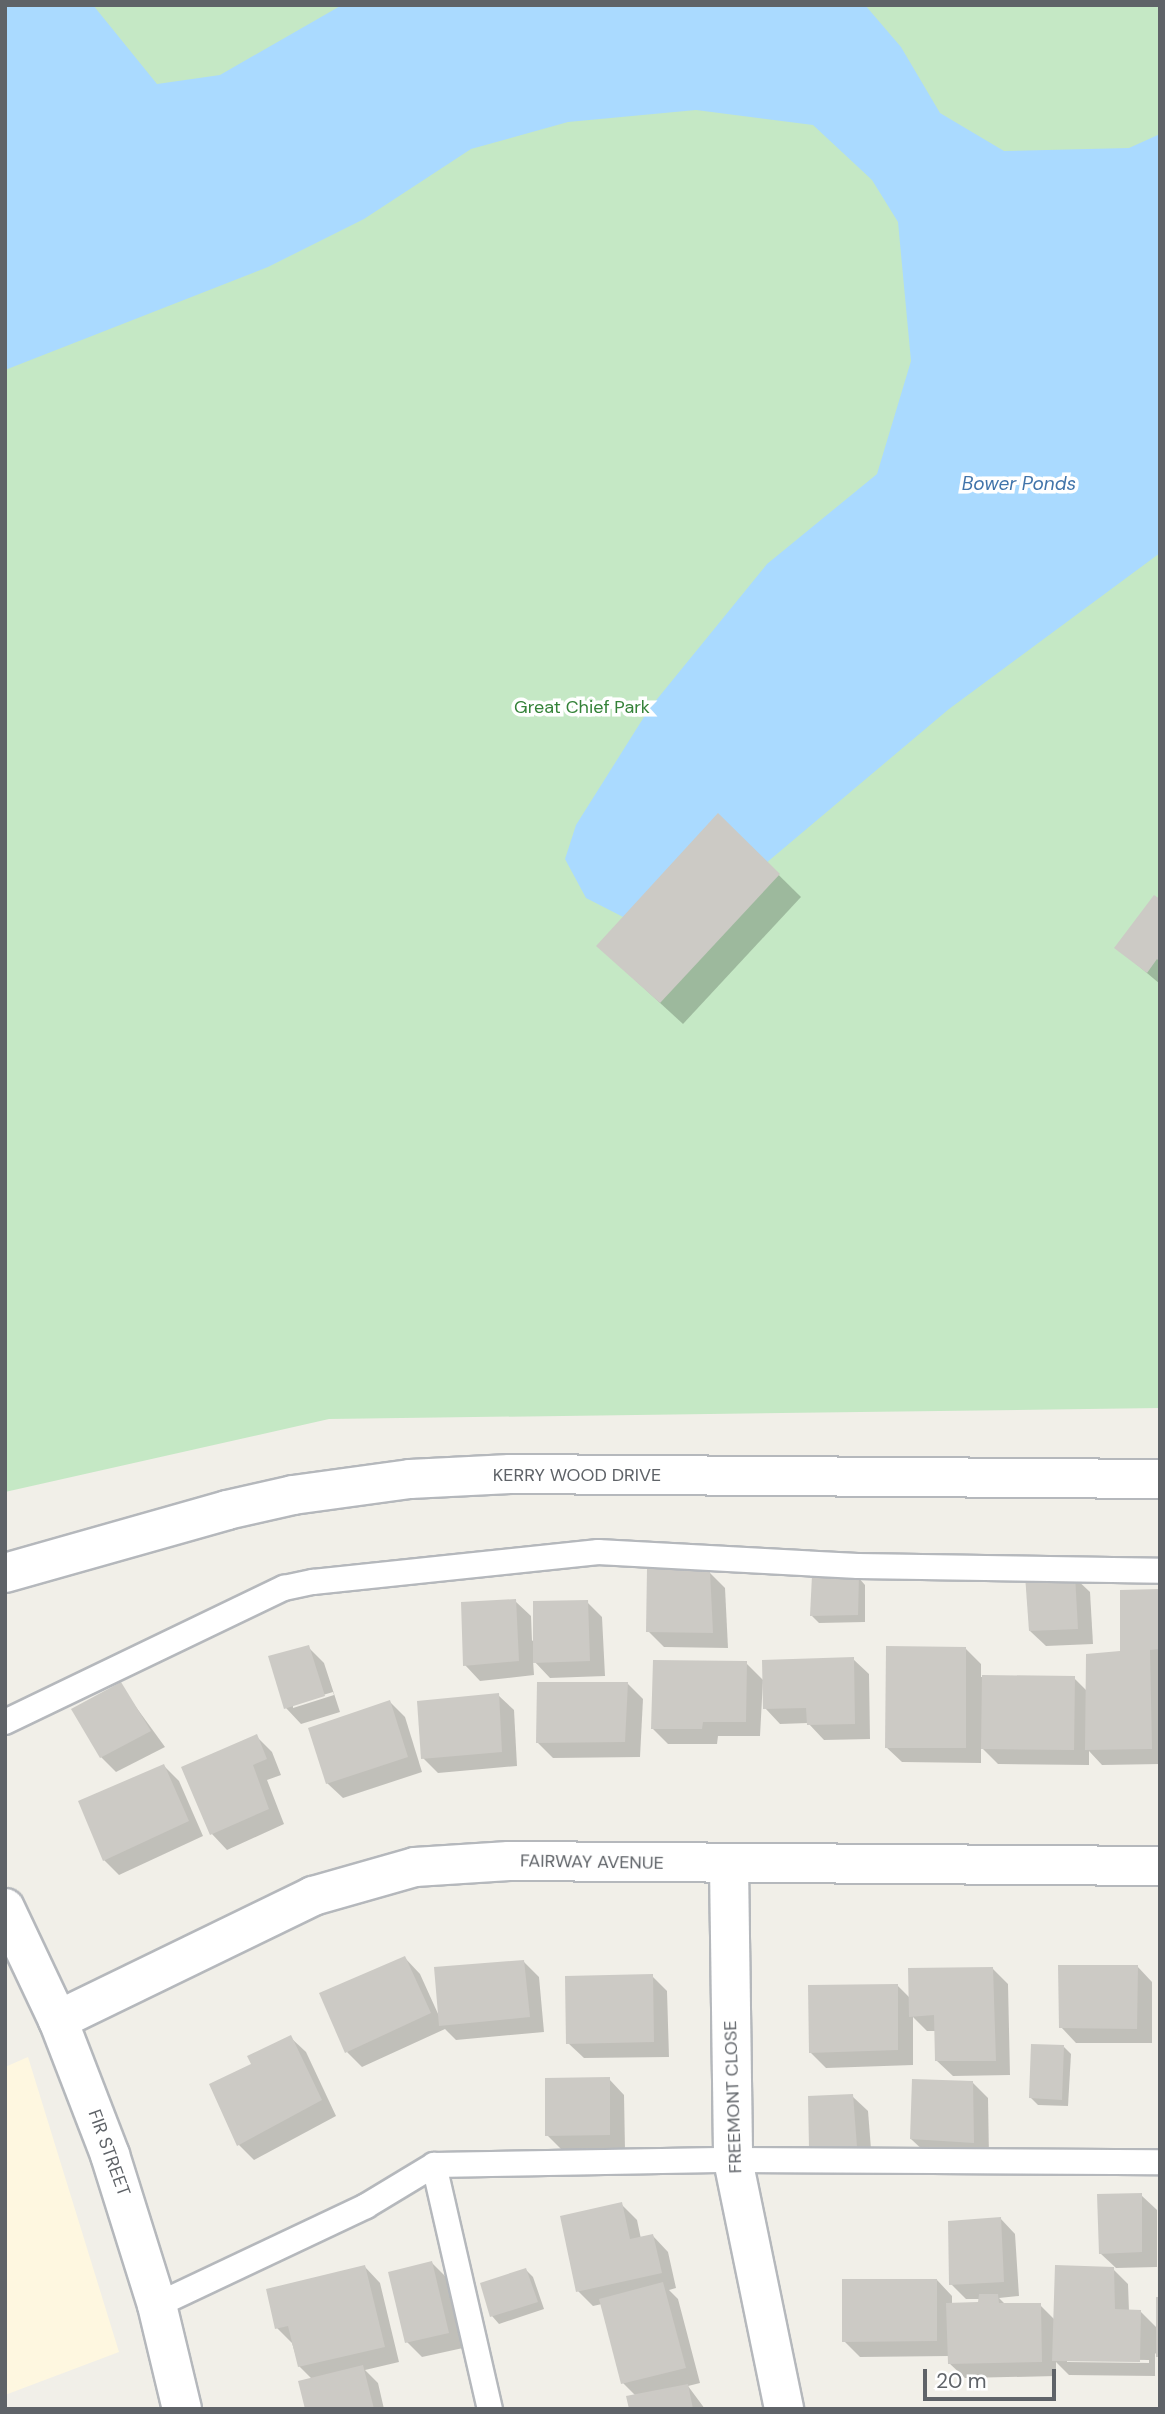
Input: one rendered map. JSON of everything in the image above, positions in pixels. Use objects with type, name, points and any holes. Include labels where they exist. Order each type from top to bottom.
[{"type":"street","name":"KERRY WOOD DRIVE","points":[[5,1573],[227,1510],[293,1495],[410,1479],[510,1474],[1160,1479]]},
{"type":"street","name":"FAIRWAY AVENUE","points":[[58,2020],[302,1900],[415,1867],[509,1861],[729,1865],[1160,1866]]},
{"type":"street","name":"FREEMONT CLOSE","points":[[729,1865],[733,2160],[784,2409]]},
{"type":"street","name":"FIR STREET","points":[[5,1908],[58,2020],[124,2193],[158,2305],[172,2407]]},
{"type":"lane","points":[[5,1722],[284,1588],[313,1582],[598,1552],[858,1566],[1160,1571]]},
{"type":"lane","points":[[158,2305],[366,2206],[433,2165],[733,2160],[1160,2162]]},
{"type":"lane","points":[[433,2165],[490,2409]]},
{"type":"shaded area","points":[[28,2057],[119,2352],[5,2395],[5,2067]]},
{"type":"green space","name":"Great Chief Park","points":[[5,5],[1160,5],[1160,1408],[329,1419],[5,1492]]},
{"type":"water","name":"Bower Ponds","points":[[5,5],[93,5],[157,84],[220,75],[342,5],[865,5],[901,47],[940,113],[1004,151],[1129,148],[1160,134],[1160,553],[949,709],[709,911],[631,921],[586,898],[565,859],[576,825],[649,709],[767,564],[877,474],[911,361],[898,222],[872,180],[813,125],[696,110],[568,122],[471,149],[364,219],[268,267],[5,370]]},
{"type":"building","points":[[718,813],[780,874],[660,1003],[596,946]]},
{"type":"building","points":[[1154,895],[1160,899],[1160,962],[1157,959],[1147,973],[1114,948]]},
{"type":"building","points":[[647,1568],[710,1571],[713,1633],[646,1632]]},
{"type":"building","points":[[812,1575],[859,1575],[858,1615],[810,1616]]},
{"type":"building","points":[[1025,1575],[1075,1575],[1078,1629],[1029,1631]]},
{"type":"building","points":[[1160,1589],[1160,1649],[1150,1650],[1152,1749],[1085,1750],[1086,1654],[1120,1651],[1120,1590]]},
{"type":"building","points":[[516,1599],[519,1661],[463,1666],[461,1602]]},
{"type":"building","points":[[588,1600],[590,1661],[533,1663],[533,1601]]},
{"type":"building","points":[[309,1645],[325,1696],[284,1709],[268,1656]]},
{"type":"building","points":[[886,1646],[966,1647],[966,1748],[885,1748]]},
{"type":"building","points":[[854,1657],[855,1724],[807,1725],[806,1708],[763,1709],[762,1660]]},
{"type":"building","points":[[653,1660],[747,1661],[746,1722],[703,1722],[702,1729],[651,1729]]},
{"type":"building","points":[[982,1675],[1075,1676],[1074,1750],[981,1749]]},
{"type":"building","points":[[121,1682],[151,1731],[100,1758],[71,1709]]},
{"type":"building","points":[[537,1682],[628,1682],[625,1742],[536,1743]]},
{"type":"building","points":[[499,1693],[502,1752],[421,1759],[417,1701]]},
{"type":"building","points":[[390,1700],[408,1757],[326,1784],[308,1728]]},
{"type":"building","points":[[257,1734],[267,1759],[253,1765],[269,1809],[210,1835],[181,1767]]},
{"type":"building","points":[[164,1764],[189,1821],[103,1861],[78,1801]]},
{"type":"building","points":[[405,1956],[431,2013],[345,2053],[319,1993]]},
{"type":"building","points":[[524,1960],[530,2017],[439,2026],[434,1967]]},
{"type":"building","points":[[1058,1965],[1138,1965],[1137,2029],[1059,2028]]},
{"type":"building","points":[[993,1967],[996,2061],[935,2061],[934,2015],[909,2017],[908,1968]]},
{"type":"building","points":[[653,1974],[654,2042],[566,2044],[565,1976]]},
{"type":"building","points":[[898,1984],[898,2050],[809,2053],[808,1985]]},
{"type":"building","points":[[291,2035],[322,2100],[237,2146],[209,2084],[251,2064],[247,2056]]},
{"type":"building","points":[[1031,2044],[1064,2045],[1062,2100],[1029,2098]]},
{"type":"building","points":[[610,2077],[610,2135],[545,2136],[545,2078]]},
{"type":"building","points":[[912,2079],[973,2081],[974,2143],[910,2139]]},
{"type":"building","points":[[853,2094],[857,2147],[809,2148],[808,2096]]},
{"type":"building","points":[[1142,2193],[1142,2252],[1099,2254],[1097,2194]]},
{"type":"building","points":[[622,2202],[630,2239],[653,2234],[662,2273],[576,2292],[560,2216]]},
{"type":"building","points":[[1001,2217],[1004,2282],[949,2285],[948,2221]]},
{"type":"building","points":[[432,2261],[449,2333],[405,2343],[388,2272]]},
{"type":"building","points":[[365,2265],[385,2347],[298,2367],[288,2326],[275,2329],[266,2289]]},
{"type":"building","points":[[1055,2265],[1114,2267],[1115,2309],[1141,2310],[1140,2362],[1052,2361]]},
{"type":"building","points":[[526,2268],[538,2302],[490,2317],[480,2283]]},
{"type":"building","points":[[842,2279],[937,2279],[937,2341],[842,2342]]},
{"type":"building","points":[[663,2282],[686,2368],[621,2384],[599,2299]]},
{"type":"building","points":[[979,2294],[998,2294],[999,2303],[1041,2303],[1042,2362],[948,2364],[946,2303],[978,2302]]},
{"type":"building","points":[[1156,2297],[1160,2297],[1160,2357],[1156,2357]]},
{"type":"building","points":[[363,2365],[374,2409],[305,2409],[298,2381]]},
{"type":"building","points":[[688,2384],[693,2409],[629,2409],[626,2396]]}]
